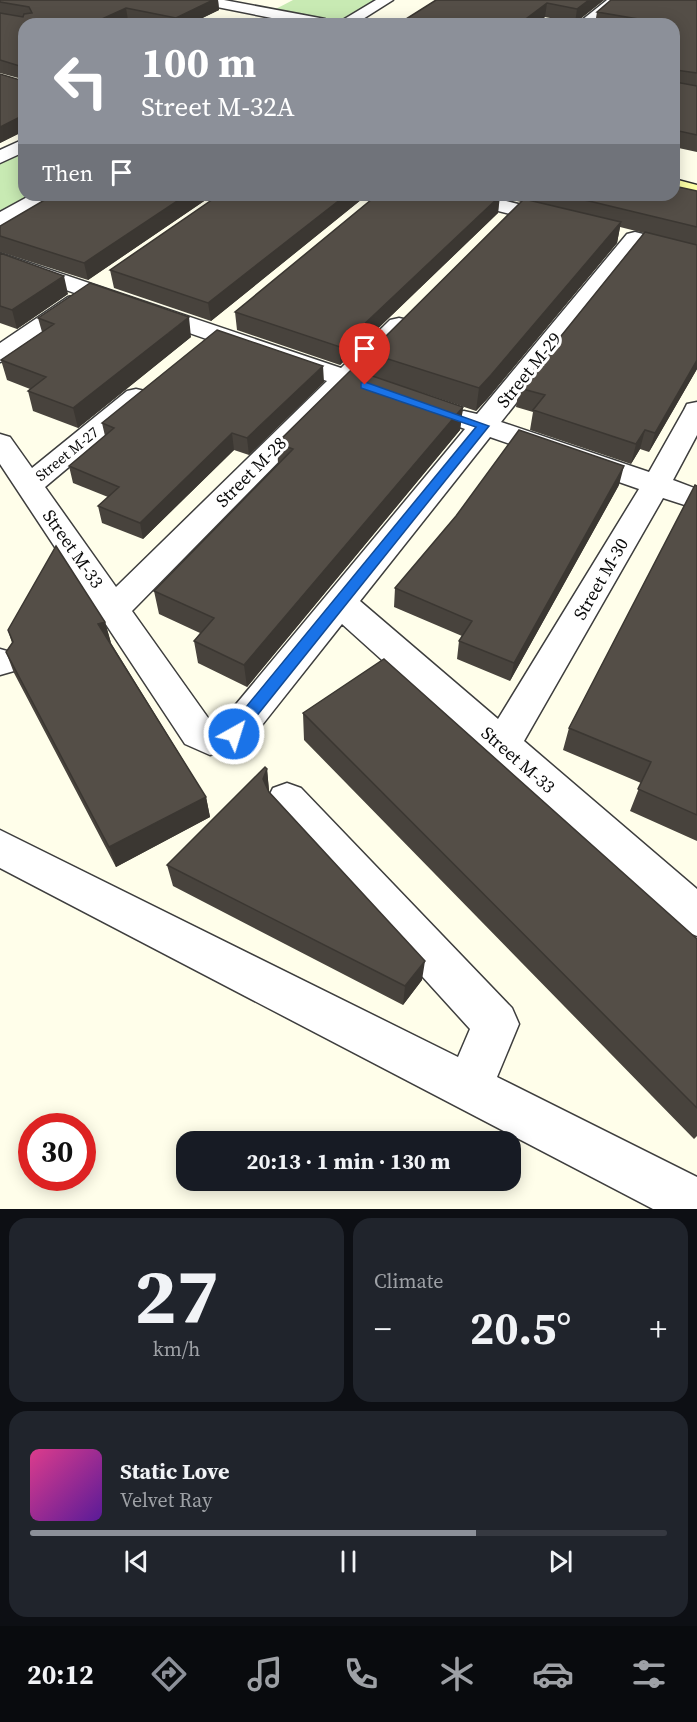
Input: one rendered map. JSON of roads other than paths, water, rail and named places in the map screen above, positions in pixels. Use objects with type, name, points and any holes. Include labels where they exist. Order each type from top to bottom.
[{"type":"street","points":[[202,0],[267,18],[293,0]]},
{"type":"street","points":[[354,18],[386,0]]},
{"type":"street","points":[[593,18],[616,0]]},
{"type":"street","points":[[0,157],[18,148]]},
{"type":"street","points":[[680,168],[697,172]]},
{"type":"street","points":[[680,187],[697,191]]},
{"type":"street","points":[[0,221],[35,201]]},
{"type":"street","points":[[471,201],[507,218],[581,226]]},
{"type":"street","name":"Street M-29","points":[[210,740],[234,734],[635,239]]},
{"type":"street","points":[[0,260],[100,285],[214,334],[409,400]]},
{"type":"street","points":[[0,354],[100,285]]},
{"type":"street","name":"Street M-28","points":[[114,609],[414,311]]},
{"type":"street","name":"Street M-27","points":[[29,484],[158,379]]},
{"type":"street","name":"Street M-30","points":[[502,746],[656,485],[697,410]]},
{"type":"street","points":[[441,411],[697,499]]},
{"type":"street","name":"Street M-33","points":[[0,442],[198,733],[210,740]]},
{"type":"street","name":"Street M-33","points":[[340,603],[697,916]]},
{"type":"street","points":[[287,800],[496,1024],[469,1086]]},
{"type":"street","points":[[0,848],[697,1204]]}]
